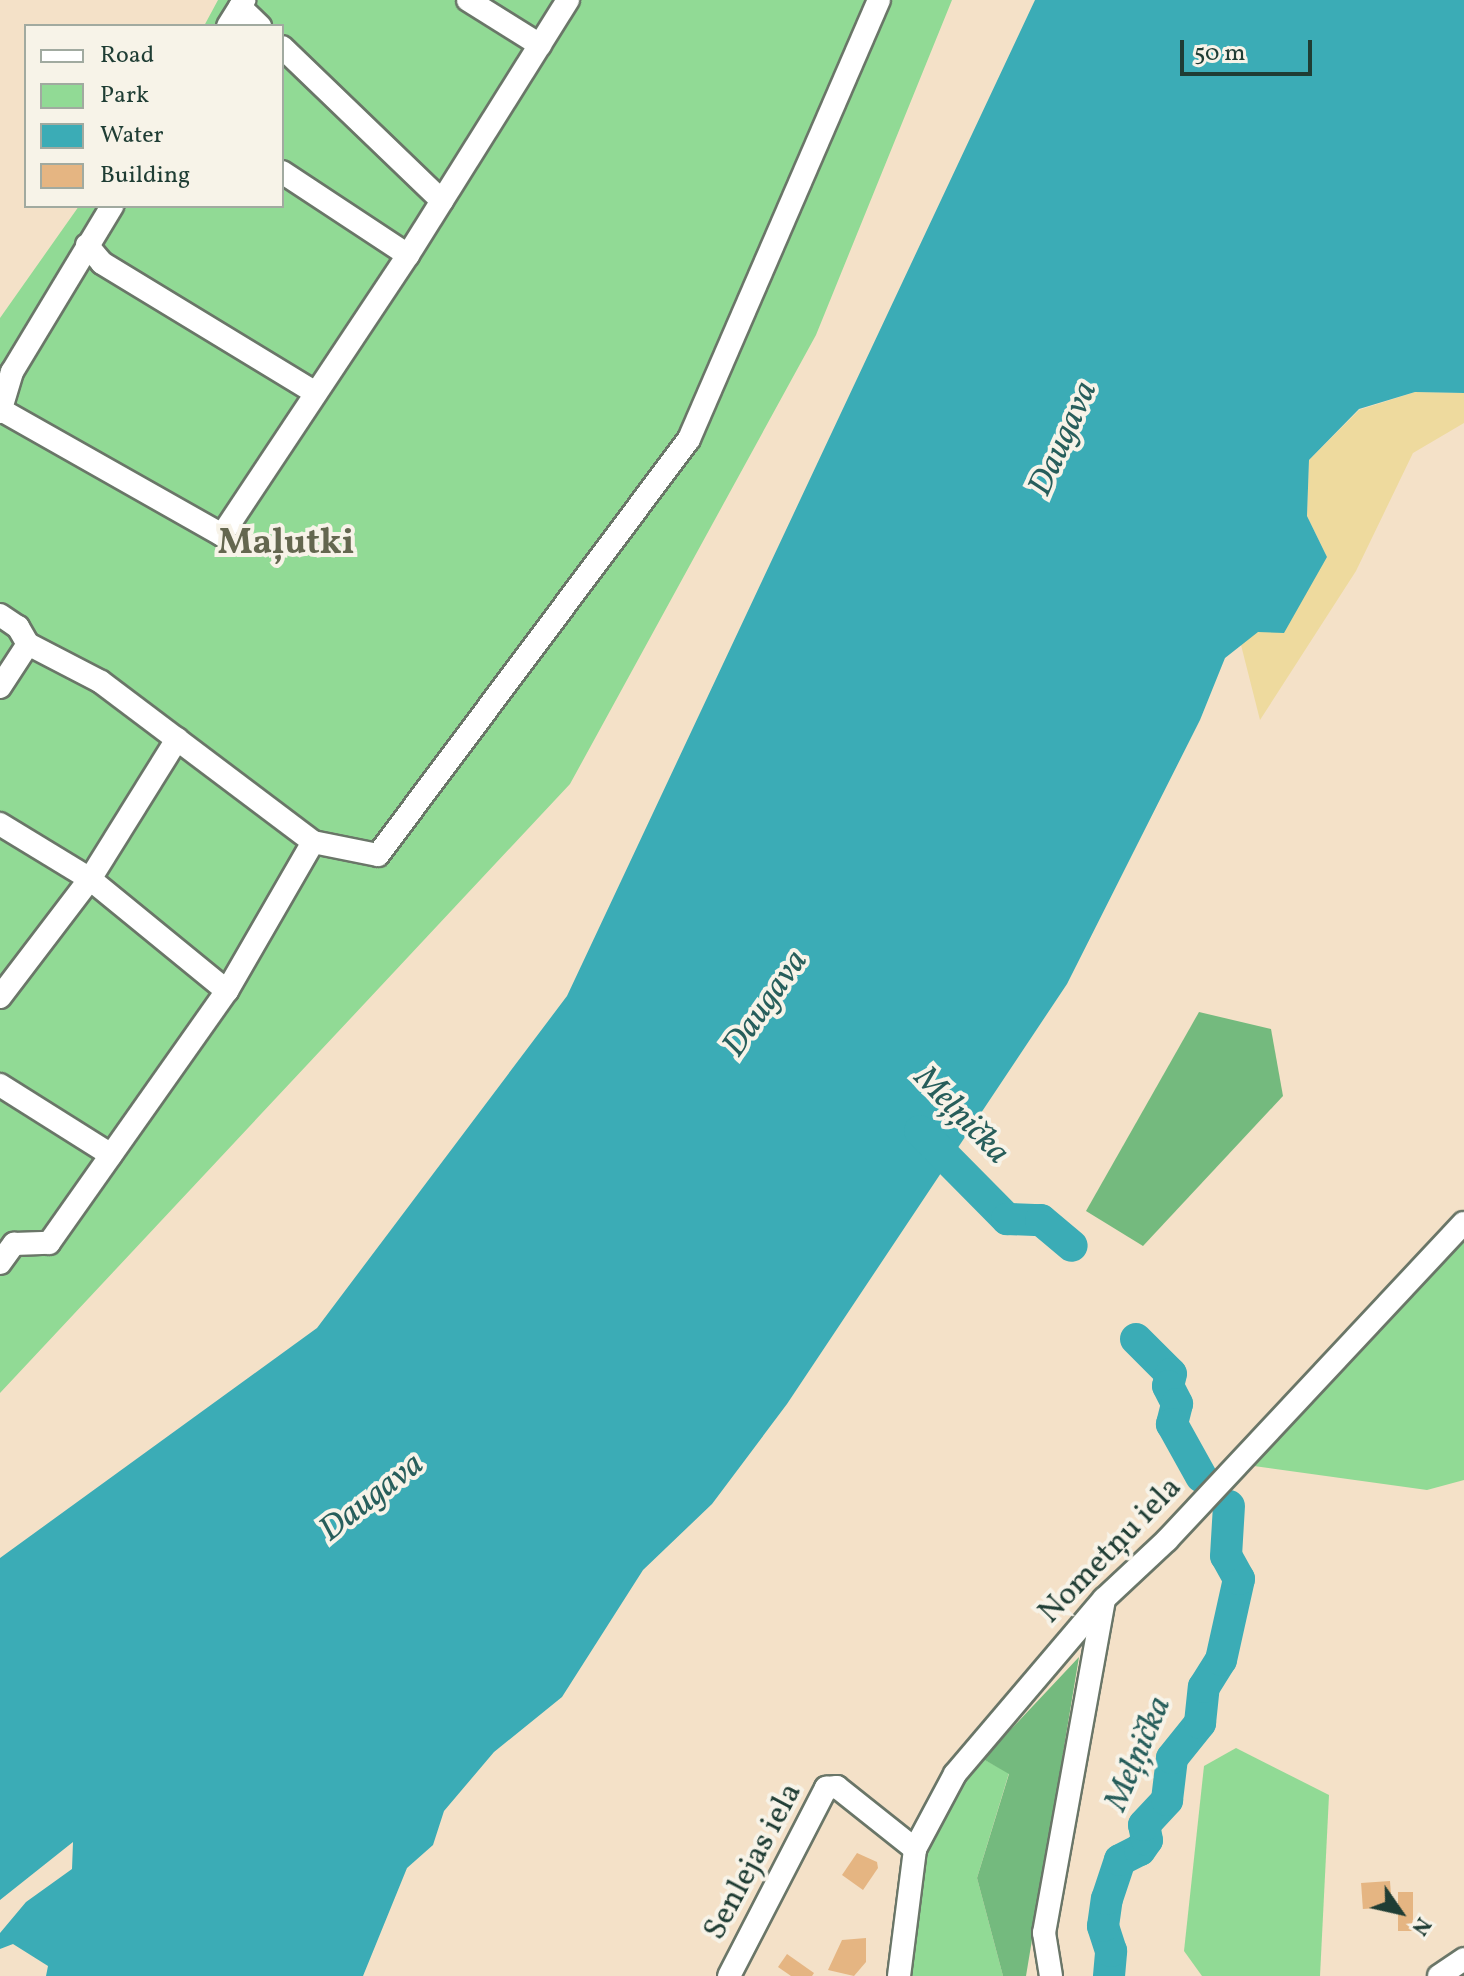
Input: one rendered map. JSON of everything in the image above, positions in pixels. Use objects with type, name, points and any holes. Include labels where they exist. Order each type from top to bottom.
[{"type":"street","points":[[468,0],[540,45]]},
{"type":"street","points":[[111,208],[12,372],[1,411],[222,535],[408,255],[568,0]]},
{"type":"street","points":[[0,615],[18,627],[28,644],[101,682],[313,842],[378,855],[689,439],[879,0]]},
{"type":"street","points":[[238,11],[257,24]]},
{"type":"street","points":[[284,49],[442,201]]},
{"type":"street","points":[[284,173],[408,255]]},
{"type":"street","points":[[87,245],[102,263],[316,393]]},
{"type":"street","points":[[0,687],[28,644]]},
{"type":"street","points":[[0,997],[90,879],[177,739]]},
{"type":"street","points":[[0,824],[90,879],[227,991]]},
{"type":"street","points":[[0,1263],[14,1244],[49,1243],[227,991],[313,842]]},
{"type":"street","points":[[0,1085],[111,1155]]},
{"type":"street","name":"Nometņu iela","points":[[899,1976],[915,1849],[955,1774],[1104,1599],[1167,1540],[1464,1223]]},
{"type":"street","points":[[1051,1976],[1044,1933],[1104,1599]]},
{"type":"street","name":"Senlejas iela","points":[[729,1976],[826,1788],[837,1787],[915,1849]]},
{"type":"street","points":[[1439,1976],[1464,1959]]},
{"type":"green space","points":[[218,0],[952,0],[816,335],[570,784],[0,1393],[0,318],[78,208],[284,208],[284,24],[205,24]]},
{"type":"green space","points":[[1199,1012],[1271,1029],[1283,1096],[1143,1246],[1086,1211]]},
{"type":"green space","points":[[1464,1240],[1464,1480],[1427,1490],[1254,1466]]},
{"type":"green space","points":[[1079,1657],[1026,1976],[1003,1976],[977,1878],[1009,1774],[983,1759]]},
{"type":"green space","points":[[1236,1748],[1329,1795],[1320,1976],[1202,1976],[1184,1951],[1204,1766]]},
{"type":"green space","points":[[983,1759],[1009,1773],[977,1878],[1003,1976],[907,1976],[924,1848],[939,1817]]},
{"type":"sand","points":[[1415,392],[1464,393],[1464,423],[1413,453],[1356,571],[1260,720],[1241,645],[1327,557],[1307,516],[1309,460],[1359,410]]},
{"type":"water","name":"Daugava","points":[[1035,0],[1464,0],[1464,393],[1415,392],[1359,409],[1309,460],[1307,516],[1327,557],[1284,633],[1258,632],[1225,658],[1200,720],[1067,984],[787,1404],[712,1504],[643,1570],[562,1697],[494,1752],[444,1811],[433,1845],[407,1868],[363,1976],[46,1976],[48,1966],[13,1944],[0,1949],[0,1933],[26,1902],[72,1869],[73,1842],[0,1900],[0,1558],[317,1328],[567,996]]},
{"type":"building","points":[[857,1853],[877,1862],[878,1868],[863,1890],[842,1875]]},
{"type":"building","points":[[1390,1881],[1392,1907],[1363,1909],[1361,1883]]},
{"type":"building","points":[[1398,1892],[1413,1892],[1413,1931],[1398,1931]]},
{"type":"building","points":[[866,1938],[866,1962],[854,1976],[828,1970],[842,1940]]},
{"type":"building","points":[[787,1954],[814,1973],[812,1976],[791,1976],[778,1967]]},
{"type":"waterway","name":"Meļņička","points":[[920,1131],[1007,1219],[1041,1220],[1072,1246]]},
{"type":"waterway","name":"Meļņička","points":[[1136,1339],[1171,1374],[1168,1386],[1177,1404],[1172,1424],[1201,1476]]},
{"type":"waterway","name":"Meļņička","points":[[1109,1976],[1111,1951],[1103,1926],[1107,1899],[1120,1860],[1140,1850],[1147,1840],[1144,1825],[1167,1800],[1172,1758],[1200,1723],[1204,1687],[1221,1660],[1239,1579],[1226,1556],[1229,1506]]},
{"type":"district","name":"Maļutki","points":[[286,545]]}]
